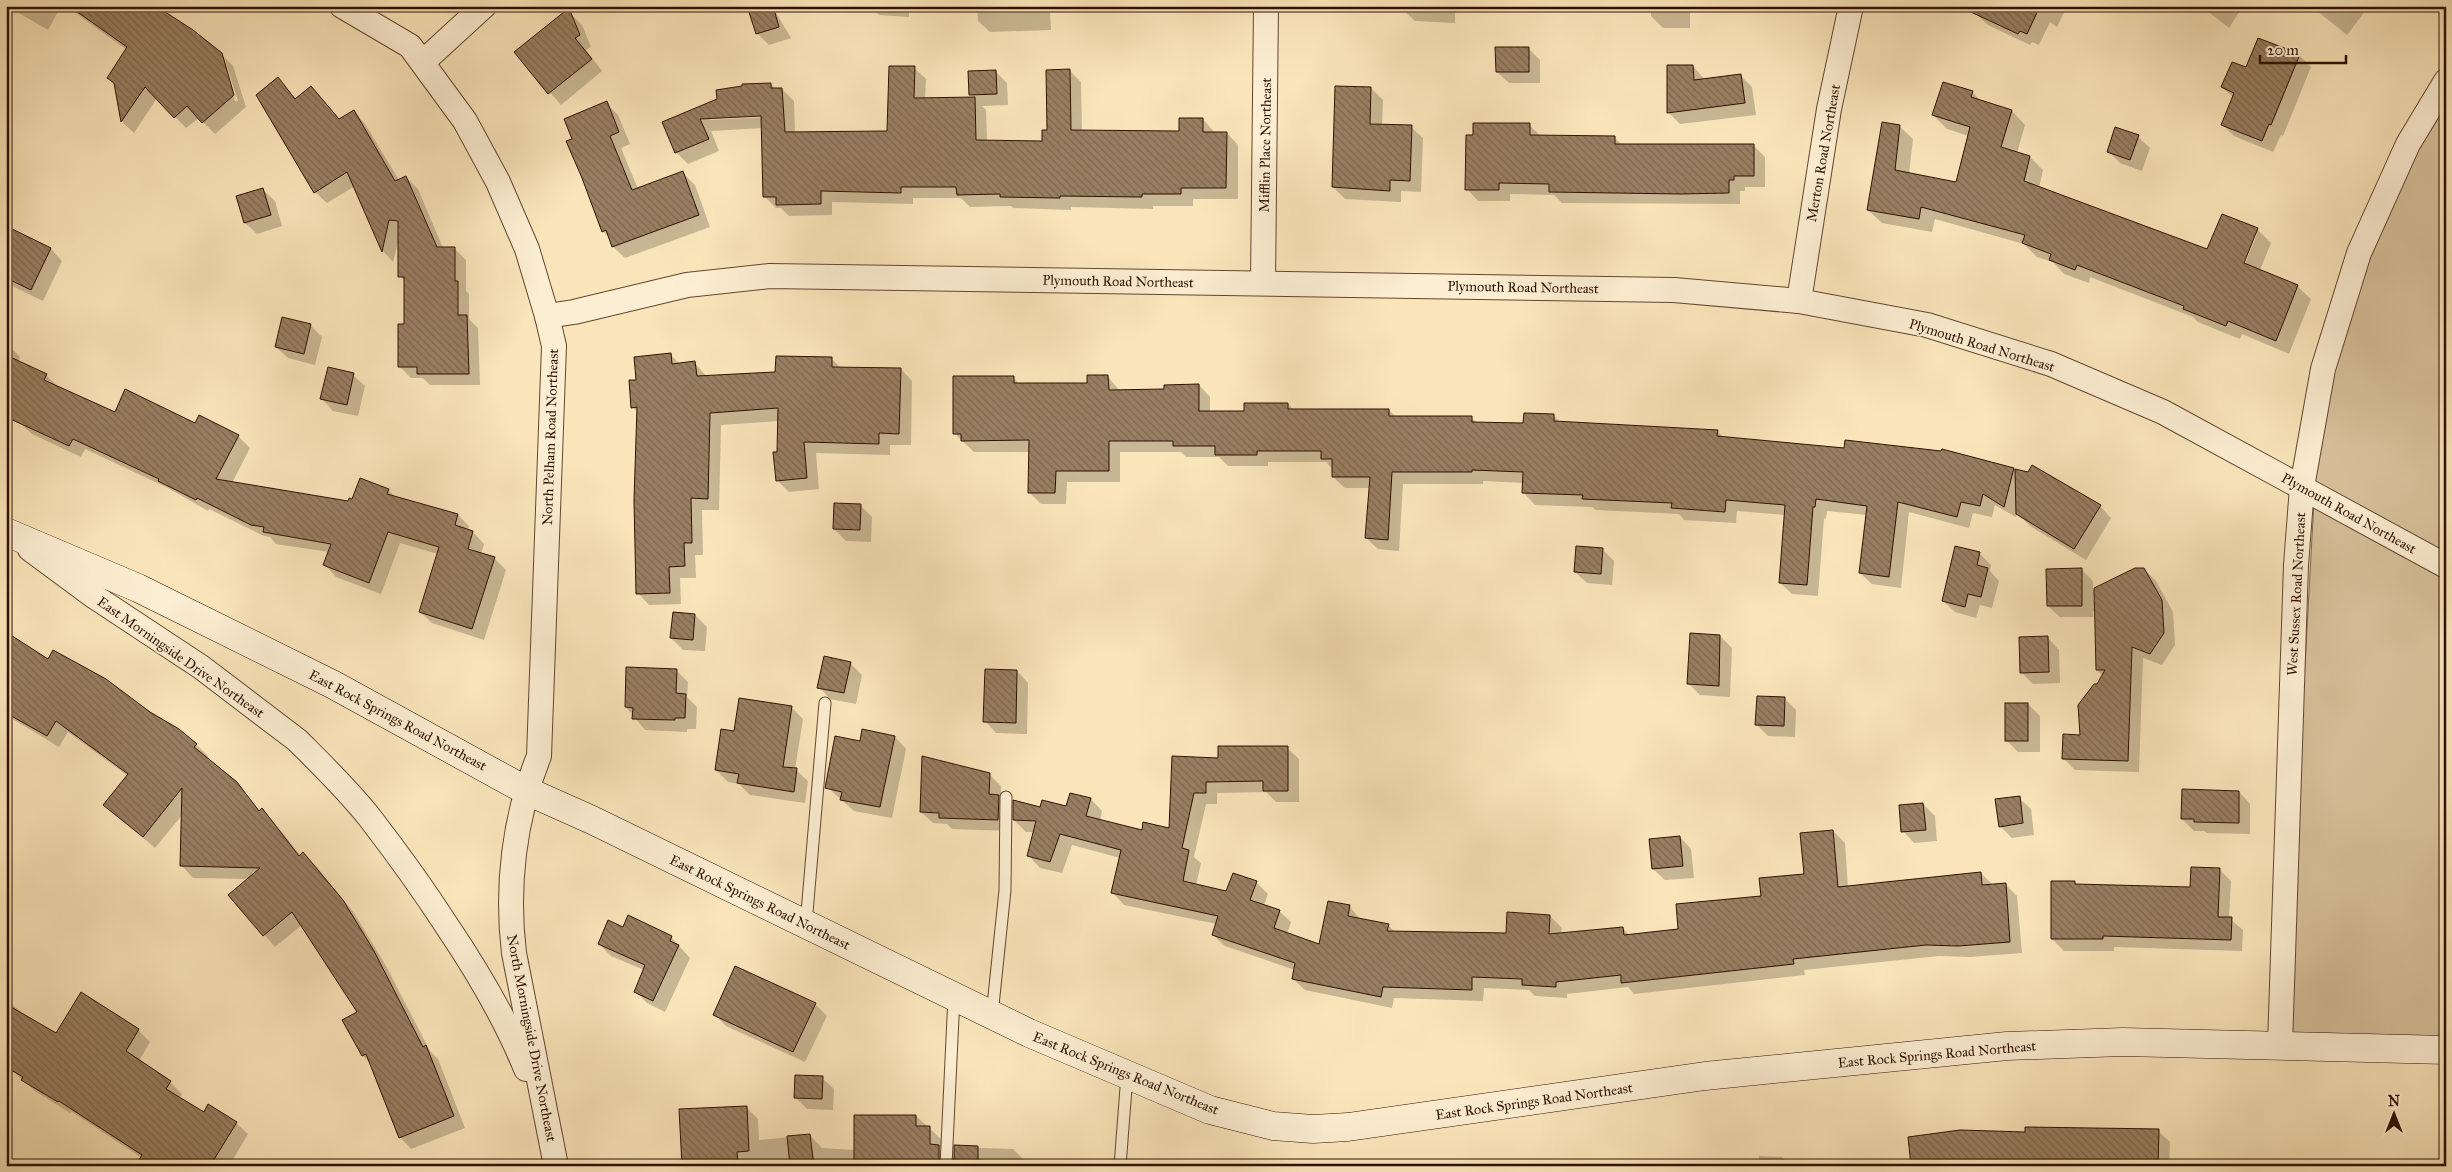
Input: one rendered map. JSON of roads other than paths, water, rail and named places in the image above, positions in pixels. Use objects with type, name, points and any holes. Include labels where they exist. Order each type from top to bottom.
[{"type":"street","name":"North Pelham Road Northeast","points":[[342,6],[410,46],[464,121],[498,182],[527,249],[547,316],[554,346],[540,756],[527,790]]},
{"type":"street","points":[[423,62],[484,6]]},
{"type":"street","name":"Mifflin Place Northeast","points":[[1263,283],[1266,6]]},
{"type":"street","name":"Merton Road Northeast","points":[[1799,300],[1829,108],[1851,6]]},
{"type":"street","name":"West Sussex Road Northeast","points":[[2280,1045],[2296,564],[2302,487],[2323,369],[2359,254],[2408,144],[2446,80]]},
{"type":"street","name":"Plymouth Road Northeast","points":[[547,316],[574,312],[686,285],[770,276],[1674,290],[1799,300],[1927,326],[2051,364],[2163,412],[2446,566]]},
{"type":"street","name":"East Rock Springs Road Northeast","points":[[6,532],[138,588],[365,702],[527,790],[992,1015],[1210,1110],[1273,1126],[1313,1129],[1348,1128],[1705,1076],[2007,1046],[2123,1042],[2446,1050]]},
{"type":"street","name":"East Morningside Drive Northeast","points":[[6,532],[95,597],[201,667],[298,740],[356,802],[421,886],[481,977],[511,1032],[548,1123]]},
{"type":"street","name":"North Morningside Drive Northeast","points":[[527,790],[513,857],[510,917],[514,953],[556,1166]]},
{"type":"lane","points":[[806,924],[825,703]]},
{"type":"lane","points":[[992,1015],[1005,890],[1006,797]]},
{"type":"lane","points":[[946,1166],[954,996]]},
{"type":"lane","points":[[1120,1166],[1127,1075]]}]
